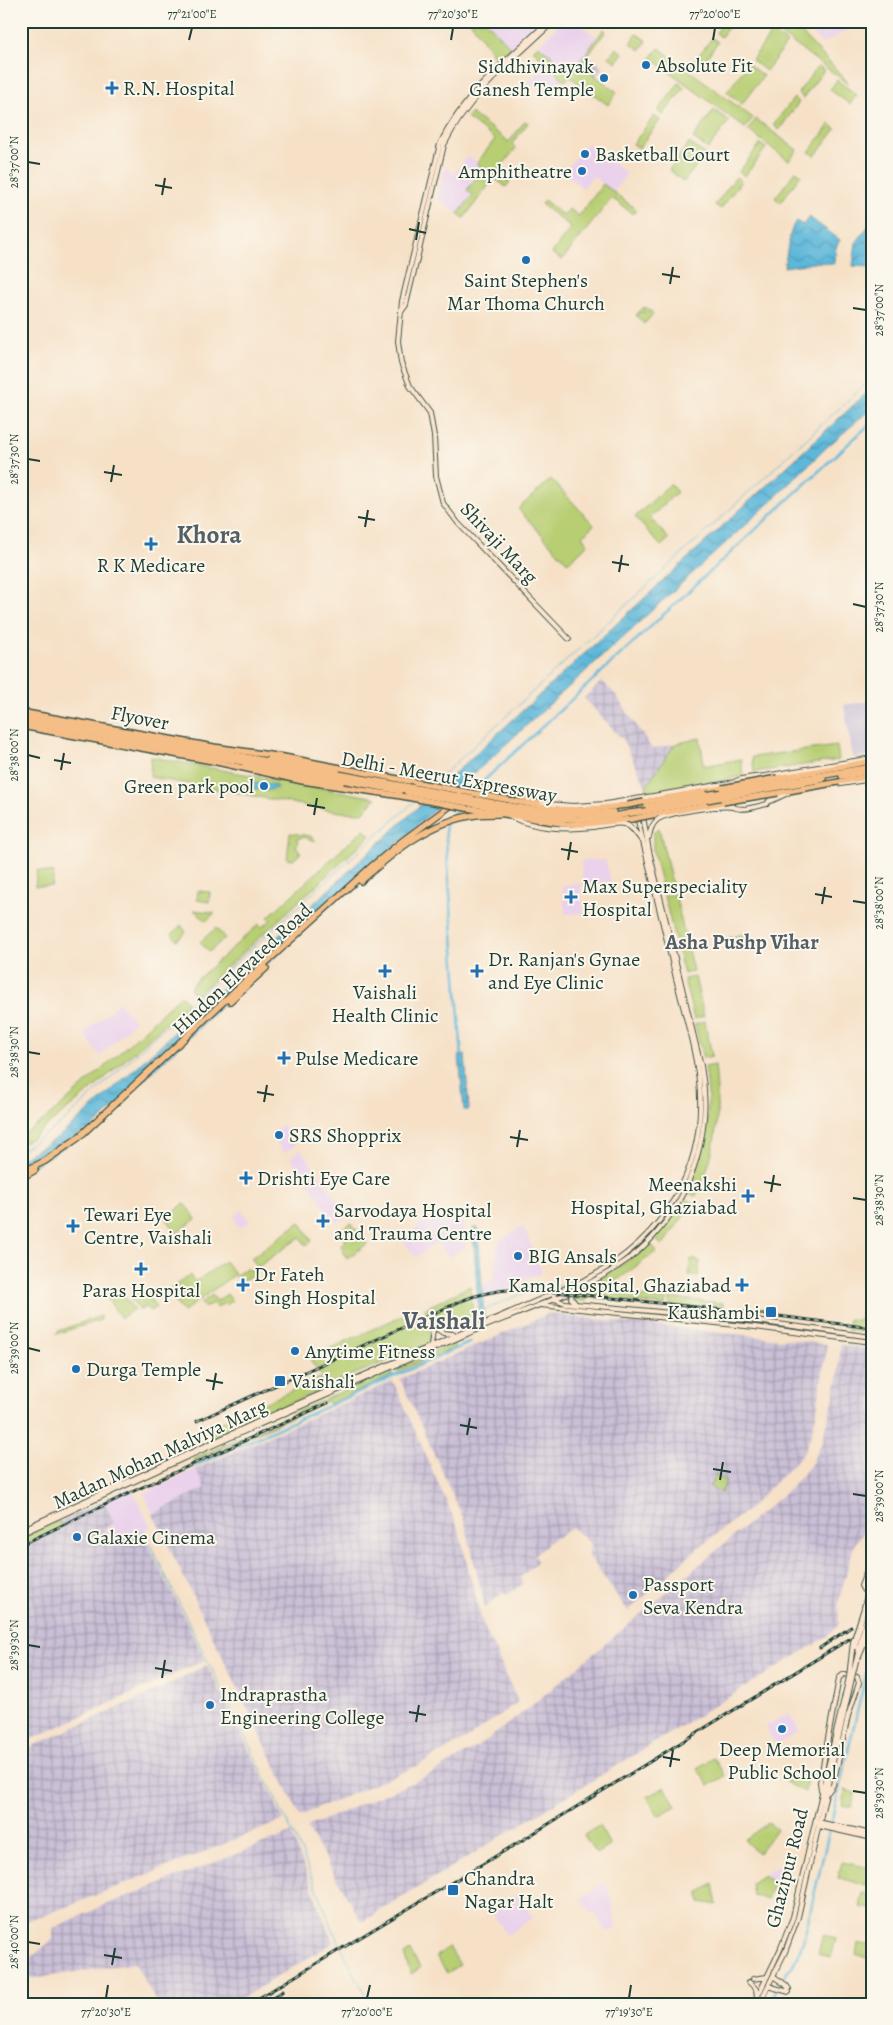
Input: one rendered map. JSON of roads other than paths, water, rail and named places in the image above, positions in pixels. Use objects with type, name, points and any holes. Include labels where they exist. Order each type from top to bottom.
[{"type":"highway","name":"Flyover","points":[[21,712],[414,782],[473,799]]},
{"type":"highway","name":"Delhi - Meerut Expressway","points":[[21,716],[213,759],[377,789],[408,790],[553,813],[597,814],[631,812],[832,776],[872,767]]},
{"type":"highway","name":"Delhi - Meerut Expressway","points":[[21,721],[111,735]]},
{"type":"highway","points":[[21,726],[117,739]]},
{"type":"highway","name":"Delhi - Meerut Expressway","points":[[117,739],[231,754],[390,783],[408,790]]},
{"type":"highway","points":[[231,754],[307,763],[390,783]]},
{"type":"highway","points":[[213,759],[249,770],[377,789],[400,796],[505,799],[555,809],[584,810],[628,805],[872,759]]},
{"type":"highway","points":[[213,759],[305,779]]},
{"type":"highway","name":"Delhi - Meerut Expressway","points":[[832,776],[872,771]]},
{"type":"highway","points":[[473,799],[500,814],[545,822],[585,824],[623,820],[855,779],[872,778]]},
{"type":"highway","name":"Hindon Elevated Road","points":[[21,1173],[45,1161],[78,1138],[238,988],[401,842],[470,790],[473,799]]},
{"type":"highway","points":[[473,799],[518,795],[555,809]]},
{"type":"highway","name":"Hindon Elevated Road","points":[[21,1178],[47,1164],[80,1141],[242,989],[396,851],[438,826],[481,814],[500,814]]},
{"type":"main road","points":[[402,308],[440,144],[446,132],[490,76],[549,21]]},
{"type":"main road","points":[[402,308],[444,145],[449,134],[479,93],[554,21]]},
{"type":"main road","name":"Shivaji Marg","points":[[402,308],[398,341],[402,363],[410,386],[430,413],[436,476],[443,503],[458,523],[569,639]]},
{"type":"main road","points":[[505,799],[537,803],[584,805],[633,800],[872,759]]},
{"type":"main road","points":[[765,776],[772,781],[775,792],[767,804]]},
{"type":"main road","points":[[646,844],[652,826],[663,816],[719,806],[744,809],[767,804],[787,794],[872,778]]},
{"type":"main road","points":[[733,807],[728,802],[726,795],[728,787],[735,782]]},
{"type":"main road","name":"Madan Mohan Malviya Marg","points":[[640,799],[646,844]]},
{"type":"main road","name":"Madan Mohan Malviya Marg","points":[[21,1534],[298,1407],[504,1317],[537,1305],[552,1296],[574,1289],[618,1266],[651,1239],[674,1201],[689,1169],[700,1120],[700,1094],[692,1044],[646,844],[633,800]]},
{"type":"main road","points":[[509,816],[519,821],[556,827],[586,828],[626,824],[646,844]]},
{"type":"main road","name":"Madan Mohan Malviya Marg","points":[[21,1530],[431,1345],[552,1296],[616,1263],[662,1222]]},
{"type":"main road","points":[[574,1289],[571,1298],[576,1304]]},
{"type":"main road","points":[[552,1296],[560,1302],[648,1311],[656,1315],[872,1342]]},
{"type":"main road","points":[[552,1296],[558,1306]]},
{"type":"main road","points":[[537,1305],[638,1317],[656,1315],[791,1326],[872,1337]]},
{"type":"main road","points":[[790,1332],[791,1326]]},
{"type":"main road","points":[[796,1333],[797,1327]]},
{"type":"main road","points":[[431,1345],[435,1330],[455,1335]]},
{"type":"main road","points":[[871,1593],[864,1591],[862,1586],[872,1556]]},
{"type":"main road","points":[[851,1678],[850,1670],[871,1593],[872,1576]]},
{"type":"main road","points":[[824,1793],[855,1664],[866,1608]]},
{"type":"main road","points":[[844,1674],[858,1678],[859,1681],[848,1716],[832,1785],[824,1793],[820,1782],[839,1678],[844,1674]]},
{"type":"main road","name":"Ghazipur Road","points":[[759,2004],[773,1976],[793,1917],[816,1833],[820,1825],[820,1809],[824,1793]]},
{"type":"main road","points":[[816,1833],[820,1825],[872,1838]]},
{"type":"main road","points":[[834,1829],[872,1834]]},
{"type":"main road","points":[[768,1986],[789,1991],[783,1983],[773,1976]]},
{"type":"main road","name":"Ghazipur Road","points":[[754,2004],[767,1977],[773,1976]]},
{"type":"main road","points":[[757,1997],[756,1989],[751,1980],[767,1977]]},
{"type":"water","points":[[809,217],[840,240],[836,247],[834,264],[820,262],[784,267],[790,236],[796,221],[803,225]]},
{"type":"water","points":[[872,221],[872,267],[853,266],[856,243]]},
{"type":"water","points":[[872,388],[872,408],[827,447],[768,504],[285,947],[89,1131],[21,1174],[21,1159],[57,1138],[88,1112]]},
{"type":"water","name":"Green park pool","points":[[252,783],[275,785],[277,788],[265,791],[252,788]]},
{"type":"water","points":[[465,1055],[469,1110],[464,1110],[459,1056]]},
{"type":"water","points":[[473,1228],[478,1228],[484,1317],[479,1320]]},
{"type":"waterway","points":[[434,783],[872,378]]},
{"type":"waterway","points":[[476,788],[872,422]]},
{"type":"waterway","points":[[21,1150],[61,1124],[185,1008],[415,801]]},
{"type":"waterway","points":[[448,820],[459,807]]},
{"type":"waterway","points":[[445,825],[462,1059]]},
{"type":"waterway","points":[[482,1311],[542,1285],[561,1286]]},
{"type":"waterway","points":[[583,1288],[594,1289]]},
{"type":"waterway","points":[[194,1466],[471,1342]]},
{"type":"waterway","points":[[143,1530],[300,1848],[338,1941],[370,2004]]},
{"type":"waterway","points":[[769,2004],[782,1979],[793,1965],[803,1942],[872,1649]]},
{"type":"railway","points":[[197,1421],[461,1301],[498,1291],[517,1289],[537,1290],[872,1328]]},
{"type":"railway","points":[[21,1545],[136,1490],[328,1403]]},
{"type":"railway","points":[[249,2004],[521,1841],[872,1625]]},
{"type":"railway","points":[[820,1648],[851,1627]]},
{"type":"railway","points":[[264,2004],[283,1991]]},
{"type":"place","name":"Absolute Fit","points":[[646,65]]},
{"type":"place","name":"Siddhivinayak Ganesh Temple","points":[[604,78]]},
{"type":"place","name":"R.N. Hospital","points":[[112,88]]},
{"type":"place","name":"Basketball Court","points":[[585,154]]},
{"type":"place","name":"Amphitheatre","points":[[582,171]]},
{"type":"place","name":"Saint Stephen's Mar Thoma Church","points":[[526,260]]},
{"type":"place","name":"R K Medicare","points":[[151,544]]},
{"type":"place","name":"Green park pool","points":[[264,786]]},
{"type":"place","name":"Max Superspeciality Hospital","points":[[571,897]]},
{"type":"place","name":"Vaishali Health Clinic","points":[[385,971]]},
{"type":"place","name":"Dr. Ranjan's Gynae and Eye Clinic","points":[[477,971]]},
{"type":"place","name":"Pulse Medicare","points":[[284,1058]]},
{"type":"place","name":"SRS Shopprix","points":[[279,1135]]},
{"type":"place","name":"Drishti Eye Care","points":[[246,1178]]},
{"type":"place","name":"Meenakshi Hospital, Ghaziabad","points":[[748,1196]]},
{"type":"place","name":"Sarvodaya Hospital and Trauma Centre","points":[[323,1221]]},
{"type":"place","name":"Tewari Eye Centre, Vaishali","points":[[73,1226]]},
{"type":"place","name":"BIG Ansals","points":[[518,1256]]},
{"type":"place","name":"Paras Hospital","points":[[141,1269]]},
{"type":"place","name":"Dr Fateh Singh Hospital","points":[[243,1285]]},
{"type":"place","name":"Kamal Hospital, Ghaziabad","points":[[742,1285]]},
{"type":"place","name":"Kaushambi","points":[[771,1312]]},
{"type":"place","name":"Anytime Fitness","points":[[295,1351]]},
{"type":"place","name":"Durga Temple","points":[[76,1369]]},
{"type":"place","name":"Vaishali","points":[[280,1381]]},
{"type":"place","name":"Galaxie Cinema","points":[[77,1537]]},
{"type":"place","name":"Passport Seva Kendra","points":[[633,1595]]},
{"type":"place","name":"Indraprastha Engineering College","points":[[210,1705]]},
{"type":"place","name":"Deep Memorial Public School","points":[[782,1729]]},
{"type":"place","name":"Chandra Nagar Halt","points":[[453,1890]]},
{"type":"district","name":"Khora","points":[[209,535]]},
{"type":"district","name":"Asha Pushp Vihar","points":[[742,942]]},
{"type":"district","name":"Vaishali","points":[[444,1321]]}]
